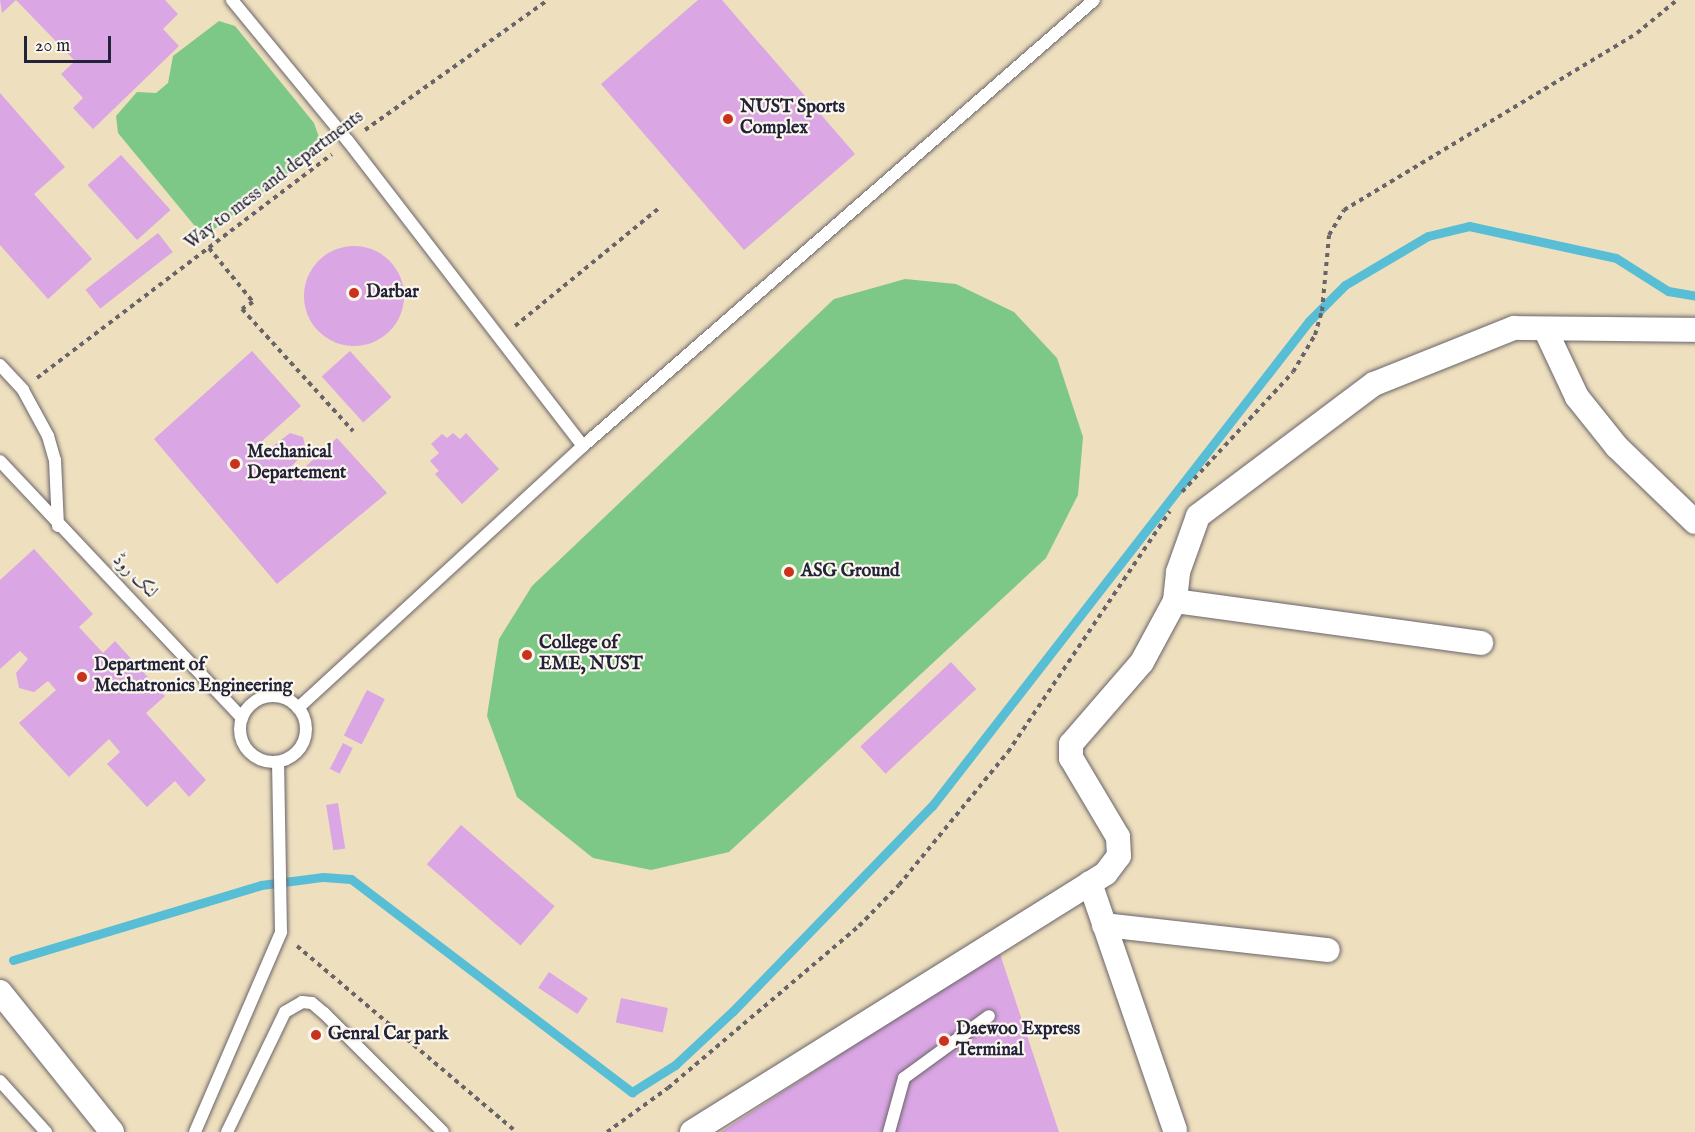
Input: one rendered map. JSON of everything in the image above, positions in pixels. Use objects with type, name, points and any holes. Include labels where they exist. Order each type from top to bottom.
[{"type":"street","points":[[692,1132],[1106,873],[1119,856],[1118,837],[1071,758],[1071,744],[1142,662],[1175,601],[1178,573],[1198,516],[1374,384],[1514,328],[1695,330]]},
{"type":"street","points":[[1545,329],[1577,397],[1617,447],[1695,522]]},
{"type":"street","points":[[1175,601],[1481,643]]},
{"type":"street","points":[[1090,883],[1176,1130]]},
{"type":"street","points":[[1104,925],[1328,950]]},
{"type":"street","points":[[0,992],[112,1132]]},
{"type":"lane","points":[[232,0],[348,141],[583,446]]},
{"type":"lane","points":[[298,708],[583,446],[1094,0]]},
{"type":"lane","points":[[0,365],[22,390],[48,436],[55,460],[58,526]]},
{"type":"lane","name":"لنک روڈ","points":[[0,461],[58,526],[242,718]]},
{"type":"lane","points":[[268,697],[279,697],[298,708],[306,729],[304,741],[289,758],[278,762],[256,758],[242,740],[242,718],[248,708],[268,697]]},
{"type":"lane","points":[[195,1132],[280,932],[278,762]]},
{"type":"lane","points":[[227,1132],[285,1012],[302,1002],[312,1003],[324,1013],[442,1132]]},
{"type":"lane","points":[[889,1132],[904,1078],[989,1016]]},
{"type":"lane","points":[[0,1081],[46,1132]]},
{"type":"path","name":"Way to mess and departments","points":[[22,390],[348,141],[548,0]]},
{"type":"path","points":[[607,1132],[677,1080],[859,926],[899,885],[1008,752],[1187,485],[1293,372],[1315,335],[1329,235],[1344,210],[1637,33],[1677,0]]},
{"type":"path","points":[[500,338],[658,208]]},
{"type":"path","points":[[209,248],[253,302],[242,309],[353,431]]},
{"type":"path","points":[[280,932],[516,1132]]},
{"type":"green space","points":[[219,21],[235,26],[314,123],[320,140],[310,157],[213,230],[205,231],[194,225],[118,133],[116,116],[137,92],[156,93],[168,83],[173,56]]},
{"type":"green space","name":"ASG Ground","points":[[905,279],[956,284],[1014,312],[1057,358],[1083,437],[1078,495],[1046,558],[729,852],[651,870],[593,858],[517,797],[487,716],[499,639],[532,586],[834,299]]},
{"type":"building","points":[[0,0],[16,0],[2,13]]},
{"type":"building","points":[[16,0],[165,0],[178,14],[163,29],[179,46],[93,129],[73,108],[83,98],[61,74],[75,61]]},
{"type":"building","name":"NUST Sports Complex","points":[[698,0],[722,0],[855,154],[744,250],[601,84]]},
{"type":"building","points":[[0,93],[65,167],[34,194],[92,259],[48,299],[0,245]]},
{"type":"building","points":[[121,155],[171,210],[137,240],[88,185]]},
{"type":"building","points":[[158,233],[173,252],[100,309],[86,290]]},
{"type":"building","name":"Darbar","points":[[354,246],[373,250],[389,261],[400,277],[404,296],[400,315],[389,331],[373,342],[354,346],[335,342],[319,331],[308,315],[304,296],[308,277],[319,261],[335,250]]},
{"type":"building","name":"Mechanical Departement","points":[[252,351],[301,406],[261,442],[268,450],[290,433],[303,437],[306,451],[287,471],[293,478],[337,438],[387,493],[277,584],[154,439]]},
{"type":"building","points":[[350,351],[391,397],[363,423],[322,376]]},
{"type":"building","points":[[453,433],[460,439],[466,433],[499,469],[462,504],[435,474],[439,471],[430,461],[439,453],[431,444],[442,434],[447,438]]},
{"type":"building","name":"Department of Mechatronics Engineering","points":[[34,549],[93,614],[79,627],[103,653],[115,641],[165,696],[146,713],[206,780],[189,797],[175,781],[147,807],[107,764],[120,752],[109,739],[69,777],[19,723],[56,690],[48,681],[34,692],[19,688],[16,673],[28,659],[20,651],[0,669],[0,580]]},
{"type":"building","points":[[951,662],[976,689],[886,774],[860,747]]},
{"type":"building","points":[[367,690],[385,699],[362,745],[344,735]]},
{"type":"building","points":[[343,743],[353,748],[340,774],[330,769]]},
{"type":"building","points":[[338,803],[345,848],[333,850],[326,805]]},
{"type":"building","points":[[461,825],[555,906],[520,946],[427,864]]},
{"type":"building","name":"Daewoo Express Terminal","points":[[999,951],[1059,1132],[721,1132]]},
{"type":"building","points":[[549,972],[588,998],[577,1014],[538,988]]},
{"type":"building","points":[[621,998],[668,1008],[663,1032],[616,1022]]},
{"type":"waterway","points":[[13,960],[261,885],[323,877],[351,879],[632,1092],[675,1065],[733,1011],[932,806],[1309,321],[1345,285],[1428,236],[1469,226],[1616,258],[1668,291],[1695,296]]},
{"type":"place","name":"NUST Sports Complex","points":[[728,119]]},
{"type":"place","name":"Darbar","points":[[354,293]]},
{"type":"place","name":"Mechanical Departement","points":[[235,464]]},
{"type":"place","name":"ASG Ground","points":[[789,572]]},
{"type":"place","name":"College of EME, NUST","points":[[527,655]]},
{"type":"place","name":"Department of Mechatronics Engineering","points":[[82,677]]},
{"type":"place","name":"Genral Car park","points":[[316,1035]]},
{"type":"place","name":"Daewoo Express Terminal","points":[[944,1041]]}]
